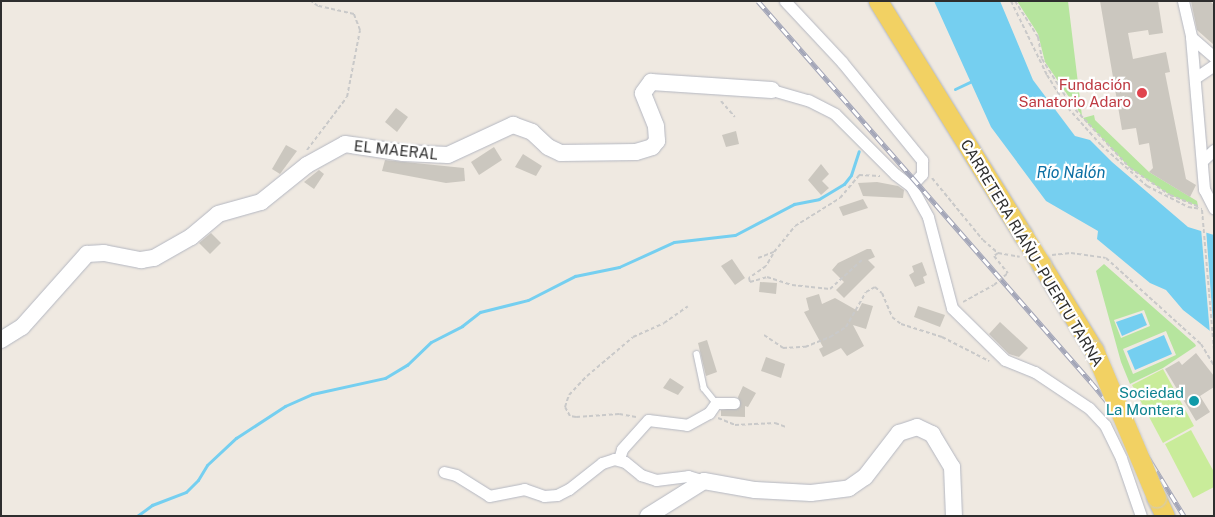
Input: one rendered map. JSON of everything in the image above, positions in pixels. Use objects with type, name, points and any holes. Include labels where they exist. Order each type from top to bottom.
[{"type":"main road","points":[[869,1],[896,31]]},
{"type":"main road","name":"CARRETERA RIAÑU - PUERTU TARNA","points":[[878,1],[1094,350],[1165,516]]},
{"type":"main road","points":[[890,1],[917,64]]},
{"type":"street","points":[[785,1],[848,70],[922,160],[924,169],[907,183]]},
{"type":"street","points":[[1182,1],[1191,37],[1208,207]]},
{"type":"street","points":[[1191,37],[1214,57]]},
{"type":"street","points":[[1195,78],[1214,65]]},
{"type":"street","name":"EL MAERAL","points":[[1,340],[22,327],[87,254],[104,253],[140,260],[154,258],[191,237],[226,210],[261,202],[307,165],[345,144],[413,154],[448,155],[513,125],[532,132],[548,147],[561,153],[646,151],[652,147],[658,133],[644,99],[646,85],[658,82],[772,90]]},
{"type":"street","points":[[772,90],[808,100],[835,114],[907,183],[928,218],[952,308],[1005,360],[1035,372],[1089,408],[1105,425],[1121,458],[1141,516]]},
{"type":"street","points":[[1202,161],[1214,150]]},
{"type":"street","points":[[619,459],[622,449],[642,424],[656,419],[687,425],[709,413],[716,403],[734,403]]},
{"type":"street","points":[[444,472],[456,475],[489,496],[524,489],[550,496],[570,489],[602,463],[619,459],[650,479],[688,476],[704,481],[755,490],[811,493],[848,488],[865,477],[899,432],[917,427],[932,434],[949,460],[954,516]]},
{"type":"street","points":[[648,516],[704,481]]},
{"type":"lane","points":[[697,354],[704,388],[716,403]]},
{"type":"path","points":[[307,165],[306,157],[311,142],[336,114],[349,92],[350,66],[360,30],[354,14],[323,8],[311,1]]},
{"type":"path","points":[[1011,1],[1047,75],[1068,108],[1101,145],[1147,186],[1188,207],[1208,207]]},
{"type":"path","points":[[1015,1],[1038,37],[1042,59],[1071,105],[1130,168],[1170,195],[1208,207]]},
{"type":"path","points":[[708,85],[734,117]]},
{"type":"path","points":[[924,169],[998,253],[1037,259],[1071,253],[1106,258],[1201,344],[1214,366]]},
{"type":"path","points":[[863,259],[830,289],[792,286],[767,277],[750,282],[749,278],[766,266],[774,252],[795,226],[840,198],[858,175],[907,183]]},
{"type":"path","points":[[1202,214],[1214,349]]},
{"type":"path","points":[[758,258],[774,252]]},
{"type":"path","points":[[952,308],[994,285],[1008,273],[994,256],[998,253]]},
{"type":"path","points":[[764,335],[783,348],[805,347],[830,337],[846,326],[866,292],[874,288],[882,293],[892,317],[901,324],[934,334],[993,362]]},
{"type":"path","points":[[642,424],[634,416],[619,414],[570,416],[565,407],[569,395],[587,376],[633,337],[664,323],[688,306]]},
{"type":"path","points":[[709,413],[735,425],[775,423],[786,427]]},
{"type":"green space","points":[[1017,1],[1068,1],[1082,116],[1045,62],[1038,34]]},
{"type":"green space","points":[[1094,115],[1095,120],[1149,172],[1197,201],[1198,206],[1170,195],[1130,168],[1083,118]]},
{"type":"green space","points":[[1104,264],[1196,346],[1163,368],[1130,384],[1121,362],[1096,271]],"holes":[[[1144,310],[1150,326],[1121,338],[1114,320]],[[1166,331],[1176,355],[1133,374],[1123,349]]]},
{"type":"green space","points":[[1163,369],[1194,426],[1163,443],[1132,385]]},
{"type":"green space","points":[[1191,430],[1214,472],[1214,487],[1193,498],[1165,444]]},
{"type":"water","name":"Río Nalón","points":[[934,1],[1000,1],[1033,80],[1075,136],[1090,140],[1112,162],[1188,227],[1214,235],[1214,334],[1183,310],[1166,290],[1150,283],[1097,239],[1098,231],[1046,201],[991,127]]},
{"type":"water","points":[[1142,313],[1147,325],[1122,336],[1116,322]]},
{"type":"water","points":[[1164,335],[1172,354],[1135,370],[1127,351]]},
{"type":"pier","points":[[1201,228],[1206,229],[1214,336],[1210,334]]},
{"type":"building","name":"Fundación Sanatorio Adaro","points":[[1100,1],[1158,1],[1163,33],[1149,35],[1148,30],[1128,33],[1133,59],[1166,52],[1170,72],[1165,73],[1186,179],[1196,185],[1190,197],[1149,172],[1153,168],[1149,143],[1139,145],[1136,128],[1122,130]]},
{"type":"building","points":[[1191,1],[1210,1],[1214,5],[1214,45],[1197,30]]},
{"type":"building","points":[[396,108],[408,117],[397,132],[385,122]]},
{"type":"building","points":[[736,131],[739,144],[726,147],[722,135]]},
{"type":"building","points":[[286,145],[297,151],[280,174],[272,169]]},
{"type":"building","points":[[494,147],[502,160],[479,175],[471,162]]},
{"type":"building","points":[[523,154],[542,166],[536,176],[515,167]]},
{"type":"building","points":[[385,160],[464,168],[465,181],[446,183],[382,171]]},
{"type":"building","points":[[821,164],[829,174],[822,181],[829,188],[821,195],[808,180]]},
{"type":"building","points":[[319,170],[324,174],[314,189],[304,182]]},
{"type":"building","points":[[877,182],[898,186],[904,190],[903,198],[863,196],[858,183]]},
{"type":"building","points":[[863,199],[868,208],[843,216],[839,207]]},
{"type":"building","points":[[211,233],[221,243],[210,254],[199,243]]},
{"type":"building","points":[[867,249],[871,249],[875,257],[868,260],[875,267],[844,298],[836,290],[844,282],[832,270],[838,263]]},
{"type":"building","points":[[732,259],[745,278],[735,285],[721,266]]},
{"type":"building","points":[[922,262],[927,275],[923,277],[925,283],[915,287],[909,275],[914,272],[912,266]]},
{"type":"building","points":[[760,282],[777,283],[776,294],[759,292]]},
{"type":"building","points":[[819,294],[822,304],[835,298],[858,311],[862,303],[873,306],[866,329],[853,325],[864,346],[847,356],[841,348],[823,357],[819,349],[823,347],[804,312],[809,310],[806,298]]},
{"type":"building","points":[[918,306],[945,315],[940,327],[914,317]]},
{"type":"building","points":[[1000,322],[1028,348],[1019,357],[1009,354],[989,334]]},
{"type":"building","points":[[707,340],[717,372],[706,376],[698,343]]},
{"type":"building","points":[[1196,353],[1214,376],[1214,387],[1200,396],[1210,412],[1196,421],[1165,369],[1179,361],[1182,365]]},
{"type":"building","points":[[766,357],[785,364],[781,378],[761,371]]},
{"type":"building","points":[[670,378],[684,387],[678,395],[663,388]]},
{"type":"building","points":[[743,386],[756,393],[748,407],[745,406],[745,417],[721,416],[721,410],[740,407],[738,397]]},
{"type":"waterway","points":[[955,89],[972,81]]},
{"type":"waterway","points":[[137,516],[152,505],[186,492],[198,480],[207,465],[236,438],[285,406],[312,394],[385,378],[407,365],[431,342],[462,326],[480,312],[528,300],[575,276],[619,267],[674,242],[735,235],[794,204],[819,199],[844,184],[851,175],[859,151]]},
{"type":"railway","points":[[758,1],[1091,382],[1133,433],[1184,516]]},
{"type":"place","name":"Fundación Sanatorio Adaro","points":[[1142,93]]},
{"type":"place","name":"Sociedad La Montera","points":[[1194,401]]}]
